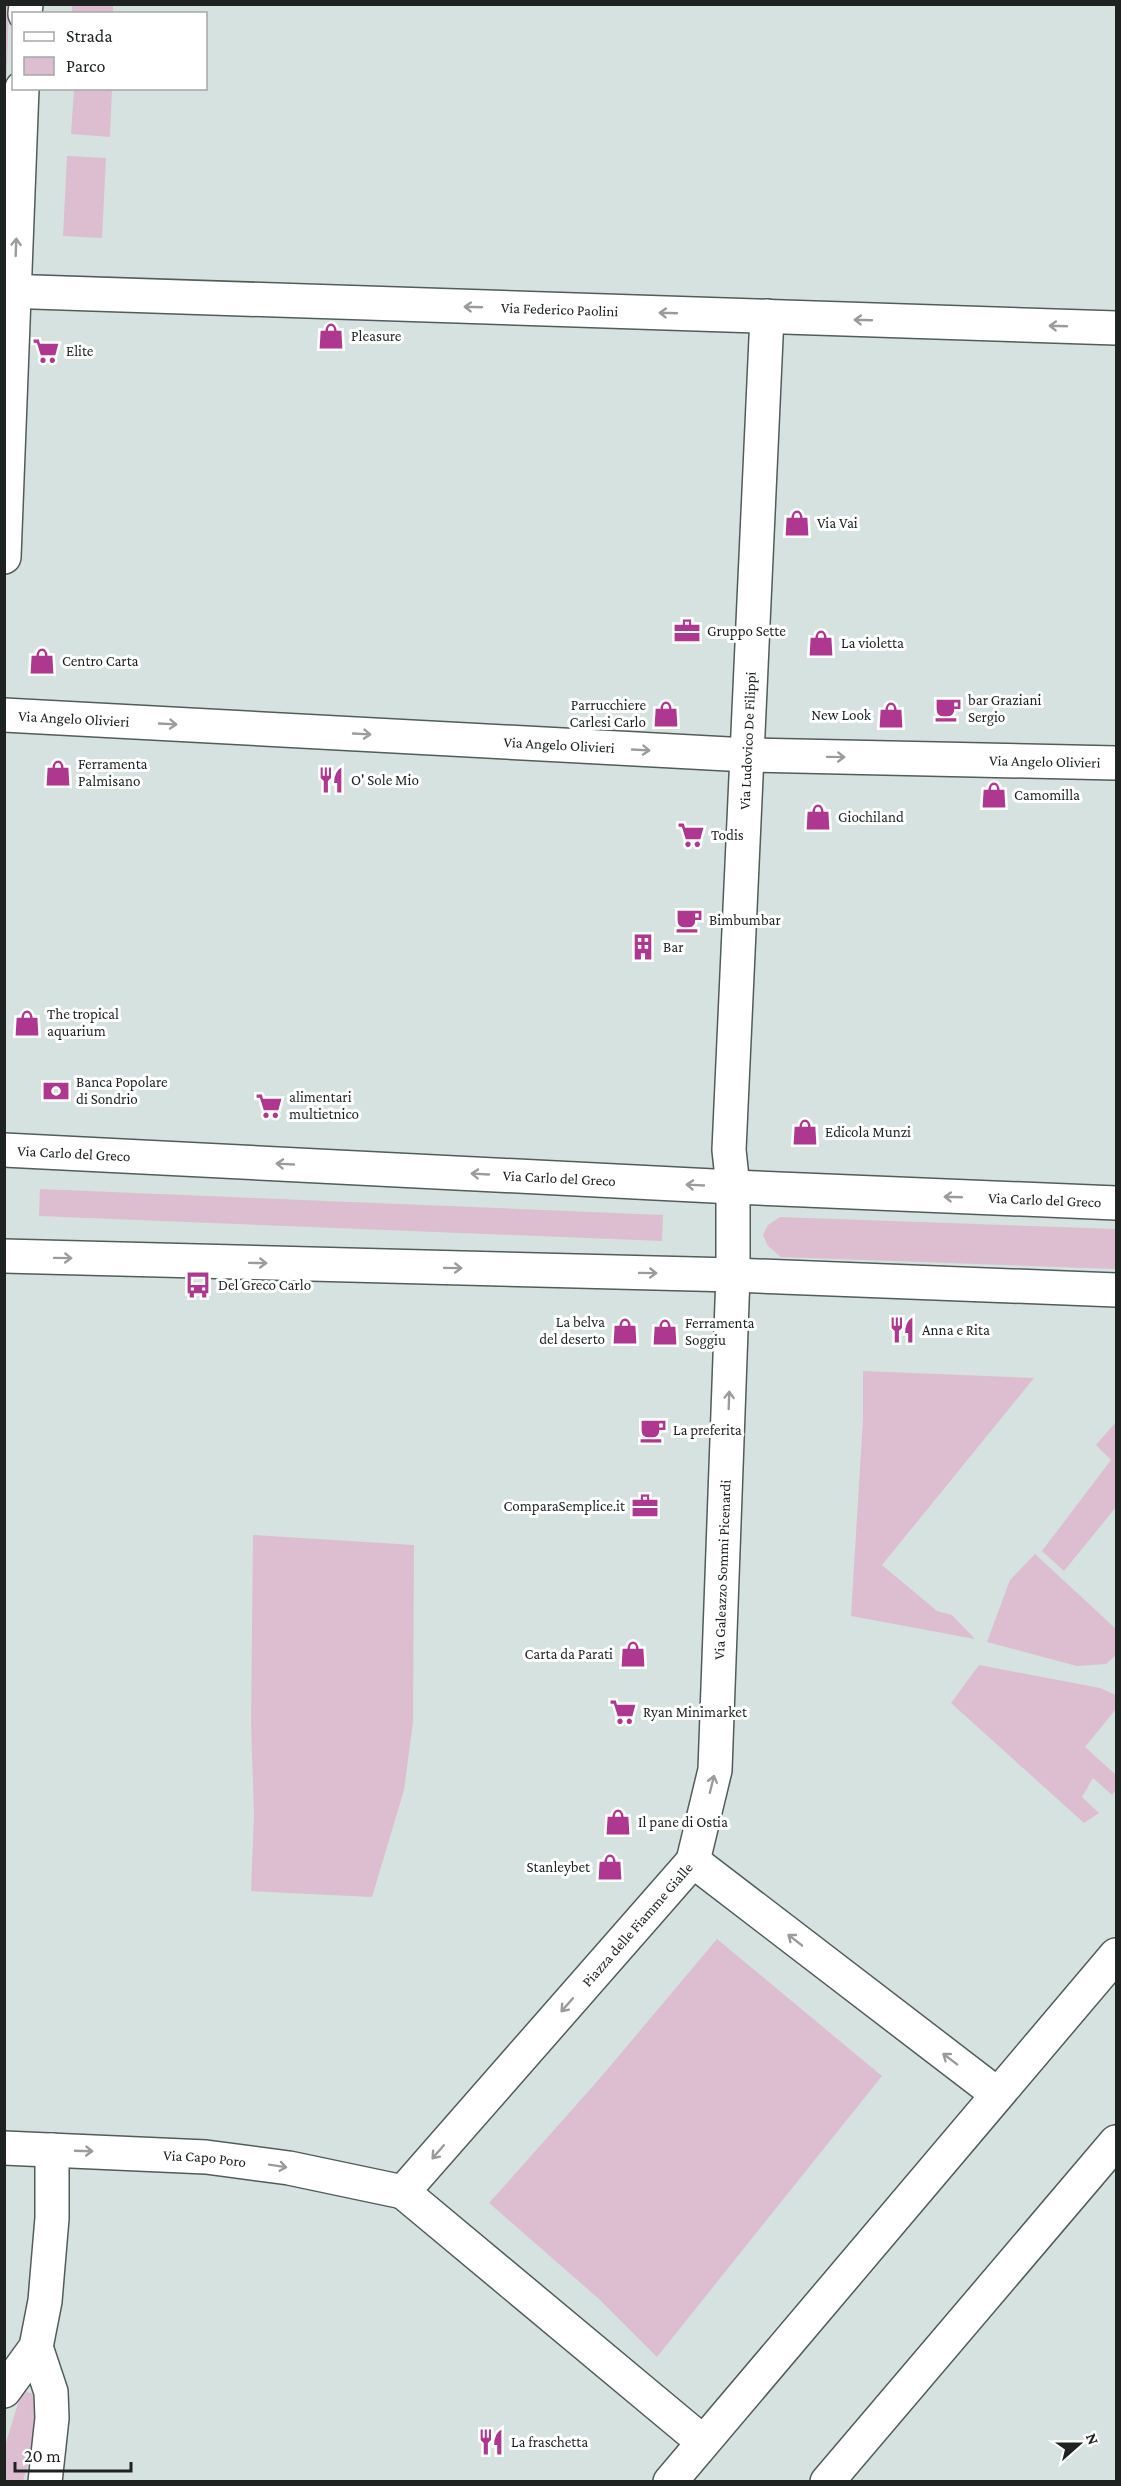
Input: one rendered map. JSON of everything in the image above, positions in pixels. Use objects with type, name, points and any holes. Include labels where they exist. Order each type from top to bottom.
[{"type":"street","points":[[4,557],[9,291],[22,90]]},
{"type":"street","name":"Via Federico Paolini","points":[[9,291],[1116,328]]},
{"type":"street","name":"Via Ludovico De Filippi","points":[[733,1275],[733,1187],[729,1150],[766,316]]},
{"type":"street","name":"Via Angelo Olivieri","points":[[4,715],[747,755],[1116,763]]},
{"type":"street","name":"Via Carlo del Greco","points":[[4,1150],[733,1187],[1116,1203]]},
{"type":"street","points":[[4,1256],[733,1275],[1116,1290]]},
{"type":"street","name":"Via Galeazzo Sommi Picenardi","points":[[693,1861],[715,1770],[733,1275]]},
{"type":"street","name":"Piazza delle Fiamme Gialle","points":[[403,2192],[693,1861],[997,2094]]},
{"type":"street","points":[[670,2481],[1116,1955]]},
{"type":"street","points":[[827,2481],[1116,2142]]},
{"type":"street","name":"Via Capo Poro","points":[[4,2148],[206,2157],[289,2168],[403,2192]]},
{"type":"street","points":[[4,2391],[36,2347],[45,2301],[52,2218],[52,2150]]},
{"type":"street","points":[[403,2192],[703,2442]]},
{"type":"street","points":[[36,2347],[51,2392],[52,2418],[45,2481]]},
{"type":"green space","points":[[4,5],[9,5],[5,123]]},
{"type":"green space","points":[[72,5],[113,5],[113,12],[72,12]]},
{"type":"green space","points":[[74,90],[112,90],[110,137],[71,134]]},
{"type":"green space","points":[[67,156],[106,158],[102,238],[63,236]]},
{"type":"green space","points":[[40,1189],[663,1215],[662,1241],[39,1216]]},
{"type":"green space","points":[[780,1217],[1116,1229],[1116,1269],[781,1257],[768,1246],[763,1235],[768,1225]]},
{"type":"green space","points":[[863,1371],[1034,1378],[882,1565],[937,1611],[952,1615],[975,1639],[851,1616],[863,1419]]},
{"type":"green space","points":[[1116,1422],[1116,1507],[1064,1571],[1042,1551],[1111,1460],[1096,1445]]},
{"type":"green space","points":[[253,1535],[414,1545],[413,1722],[404,1790],[372,1897],[251,1891],[254,1814],[251,1725]]},
{"type":"green space","points":[[1035,1554],[1116,1629],[1116,1655],[1106,1664],[1077,1666],[987,1642],[1010,1580]]},
{"type":"green space","points":[[979,1665],[1100,1688],[1116,1695],[1116,1709],[1085,1747],[1116,1775],[1116,1789],[1112,1795],[1093,1778],[1082,1797],[1099,1813],[1084,1823],[951,1703]]},
{"type":"green space","points":[[717,1939],[882,2076],[657,2357],[599,2299],[489,2203],[601,2077]]},
{"type":"green space","points":[[22,2390],[48,2399],[23,2481],[5,2482],[5,2446]]},
{"type":"place","name":"Pleasure","points":[[331,336]]},
{"type":"place","name":"Elite","points":[[46,351]]},
{"type":"place","name":"Via Vai","points":[[797,523]]},
{"type":"place","name":"Gruppo Sette","points":[[687,631]]},
{"type":"place","name":"La violetta","points":[[821,643]]},
{"type":"place","name":"Centro Carta","points":[[42,661]]},
{"type":"place","name":"bar Graziani Sergio","points":[[948,709]]},
{"type":"place","name":"Parrucchiere Carlesi Carlo","points":[[666,714]]},
{"type":"place","name":"New Look","points":[[891,715]]},
{"type":"place","name":"Ferramenta Palmisano","points":[[58,773]]},
{"type":"place","name":"O' Sole Mio","points":[[331,780]]},
{"type":"place","name":"Camomilla","points":[[994,795]]},
{"type":"place","name":"Giochiland","points":[[818,817]]},
{"type":"place","name":"Todis","points":[[691,835]]},
{"type":"place","name":"Bimbumbar","points":[[689,920]]},
{"type":"place","name":"Bar","points":[[643,947]]},
{"type":"place","name":"The tropical aquarium","points":[[27,1023]]},
{"type":"place","name":"Banca Popolare di Sondrio","points":[[56,1091]]},
{"type":"place","name":"alimentari multietnico","points":[[269,1106]]},
{"type":"place","name":"Edicola Munzi","points":[[805,1132]]},
{"type":"place","name":"Del Greco Carlo","points":[[198,1285]]},
{"type":"place","name":"Anna e Rita","points":[[902,1330]]},
{"type":"place","name":"La belva del deserto","points":[[625,1331]]},
{"type":"place","name":"Ferramenta Soggiu","points":[[665,1332]]},
{"type":"place","name":"La preferita","points":[[653,1430]]},
{"type":"place","name":"ComparaSemplice.it","points":[[645,1506]]},
{"type":"place","name":"Carta da Parati","points":[[633,1654]]},
{"type":"place","name":"Ryan Minimarket","points":[[623,1712]]},
{"type":"place","name":"Il pane di Ostia","points":[[618,1822]]},
{"type":"place","name":"Stanleybet","points":[[610,1867]]},
{"type":"place","name":"La fraschetta","points":[[491,2442]]}]
